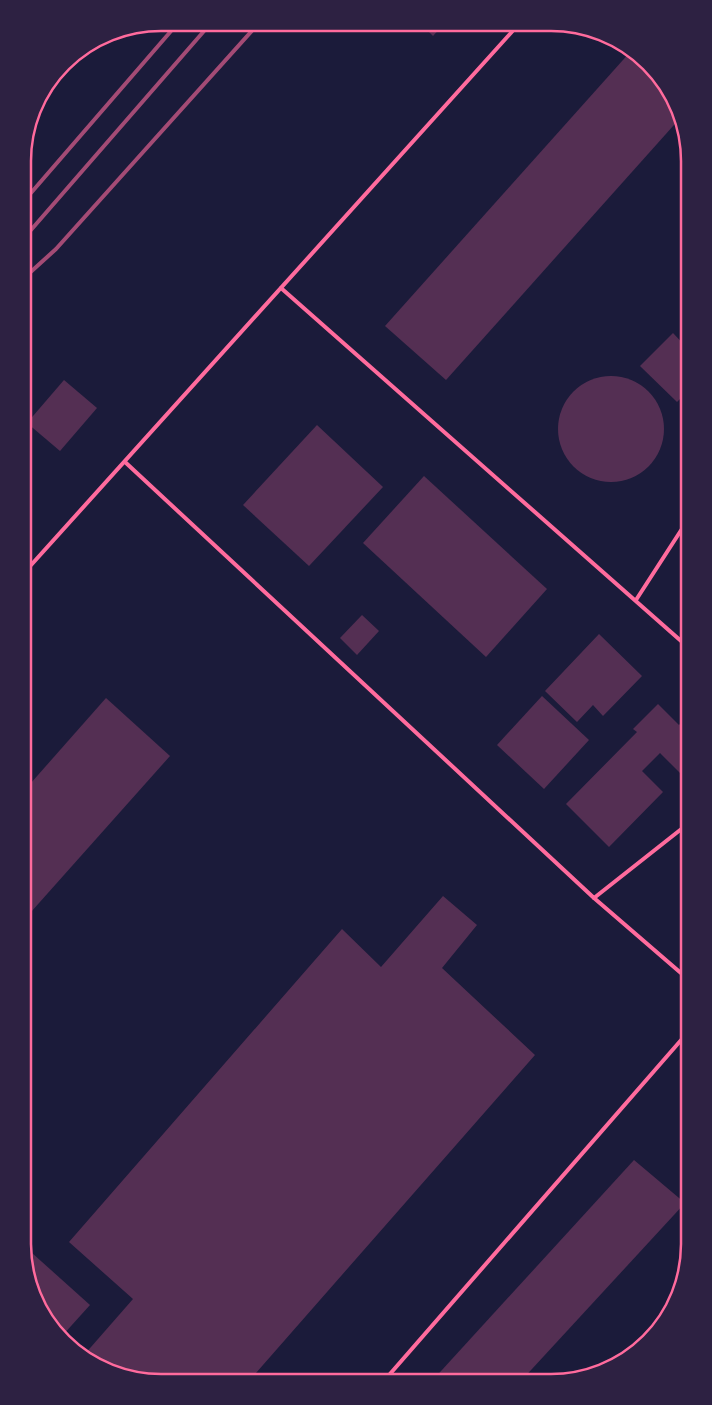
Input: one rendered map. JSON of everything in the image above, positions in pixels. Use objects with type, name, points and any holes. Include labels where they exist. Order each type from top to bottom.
[{"type":"lane","points":[[32,565],[513,31]]},
{"type":"lane","points":[[281,288],[681,640]]},
{"type":"lane","points":[[125,462],[594,898],[680,972]]},
{"type":"lane","points":[[636,600],[681,531]]},
{"type":"lane","points":[[594,898],[680,829]]},
{"type":"lane","points":[[390,1374],[680,1041]]},
{"type":"building","points":[[428,31],[437,31],[433,36]]},
{"type":"building","points":[[627,56],[649,76],[659,89],[675,124],[446,380],[385,326]]},
{"type":"building","points":[[681,276],[681,300],[680,297]]},
{"type":"building","points":[[673,333],[681,341],[681,398],[677,402],[640,366]]},
{"type":"building","points":[[611,376],[631,380],[648,392],[660,409],[664,429],[660,449],[648,466],[631,478],[611,482],[591,478],[574,466],[562,449],[558,429],[562,409],[574,392],[591,380]]},
{"type":"building","points":[[64,380],[97,408],[60,451],[32,427],[32,417]]},
{"type":"building","points":[[317,425],[383,487],[309,566],[243,505]]},
{"type":"building","points":[[424,476],[547,589],[486,657],[363,543]]},
{"type":"building","points":[[362,615],[379,631],[357,655],[340,638]]},
{"type":"building","points":[[599,634],[642,676],[603,716],[593,705],[577,722],[545,691]]},
{"type":"building","points":[[542,696],[589,740],[544,789],[497,745]]},
{"type":"building","points":[[106,698],[170,756],[31,912],[31,782]]},
{"type":"building","points":[[658,704],[679,725],[680,723],[680,773],[660,753],[642,771],[663,792],[609,847],[566,804],[637,732],[633,729]]},
{"type":"building","points":[[443,896],[477,925],[442,968],[535,1055],[255,1374],[144,1373],[111,1364],[89,1352],[88,1351],[133,1299],[69,1242],[342,929],[381,967]]},
{"type":"building","points":[[634,1160],[680,1199],[680,1208],[527,1374],[438,1374]]},
{"type":"building","points":[[32,1253],[90,1305],[66,1332],[53,1316],[38,1286]]},
{"type":"railway","points":[[32,192],[170,32]]},
{"type":"railway","points":[[32,229],[203,32]]},
{"type":"railway","points":[[32,271],[56,249],[251,32]]}]
